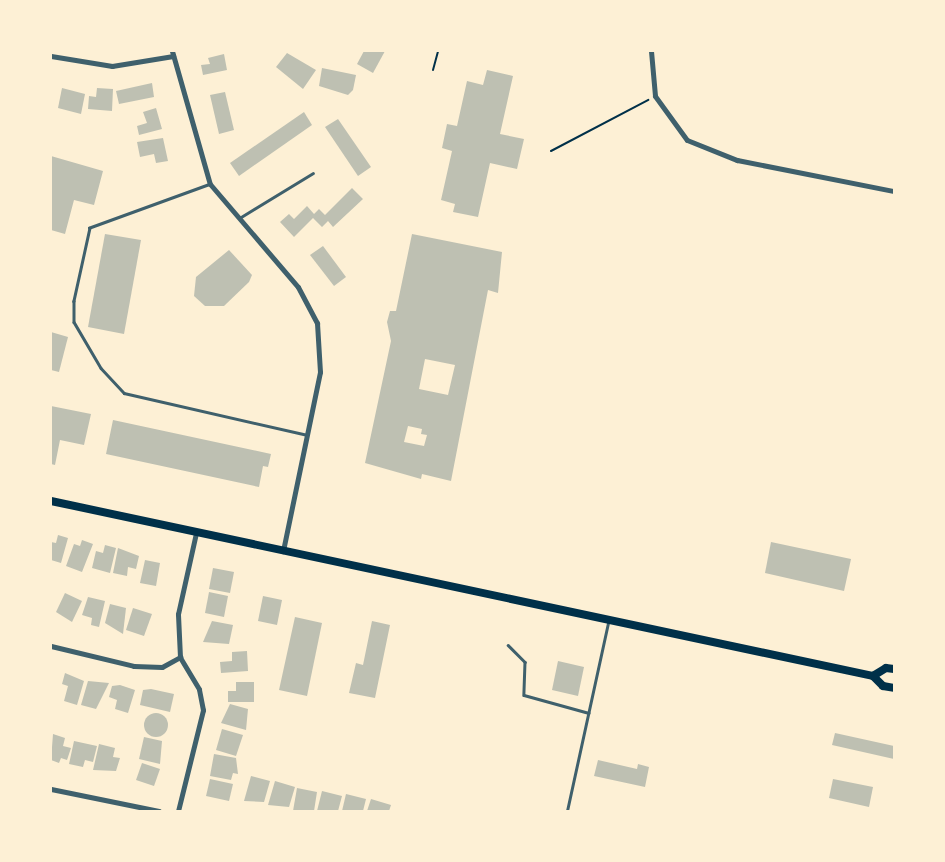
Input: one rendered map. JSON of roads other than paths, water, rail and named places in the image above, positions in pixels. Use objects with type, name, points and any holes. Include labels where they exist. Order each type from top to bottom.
[{"type":"main road","points":[[51,502],[873,676],[883,686],[894,688]]},
{"type":"main road","points":[[873,676],[886,668],[894,669]]},
{"type":"street","points":[[650,51],[655,96],[687,140],[711,152],[894,191]]},
{"type":"street","points":[[51,56],[112,66],[172,53],[211,184],[298,287],[317,323],[320,372],[283,551]]},
{"type":"street","points":[[178,811],[203,710],[199,689],[180,657],[178,614],[196,533]]},
{"type":"street","points":[[51,646],[134,666],[162,667],[180,657]]},
{"type":"street","points":[[51,789],[159,811]]},
{"type":"lane","points":[[238,219],[313,173]]},
{"type":"lane","points":[[211,184],[90,228],[74,301],[74,322],[101,368],[124,393],[307,435]]},
{"type":"lane","points":[[567,811],[609,620]]},
{"type":"lane","points":[[508,645],[525,662],[524,695],[589,713]]}]
